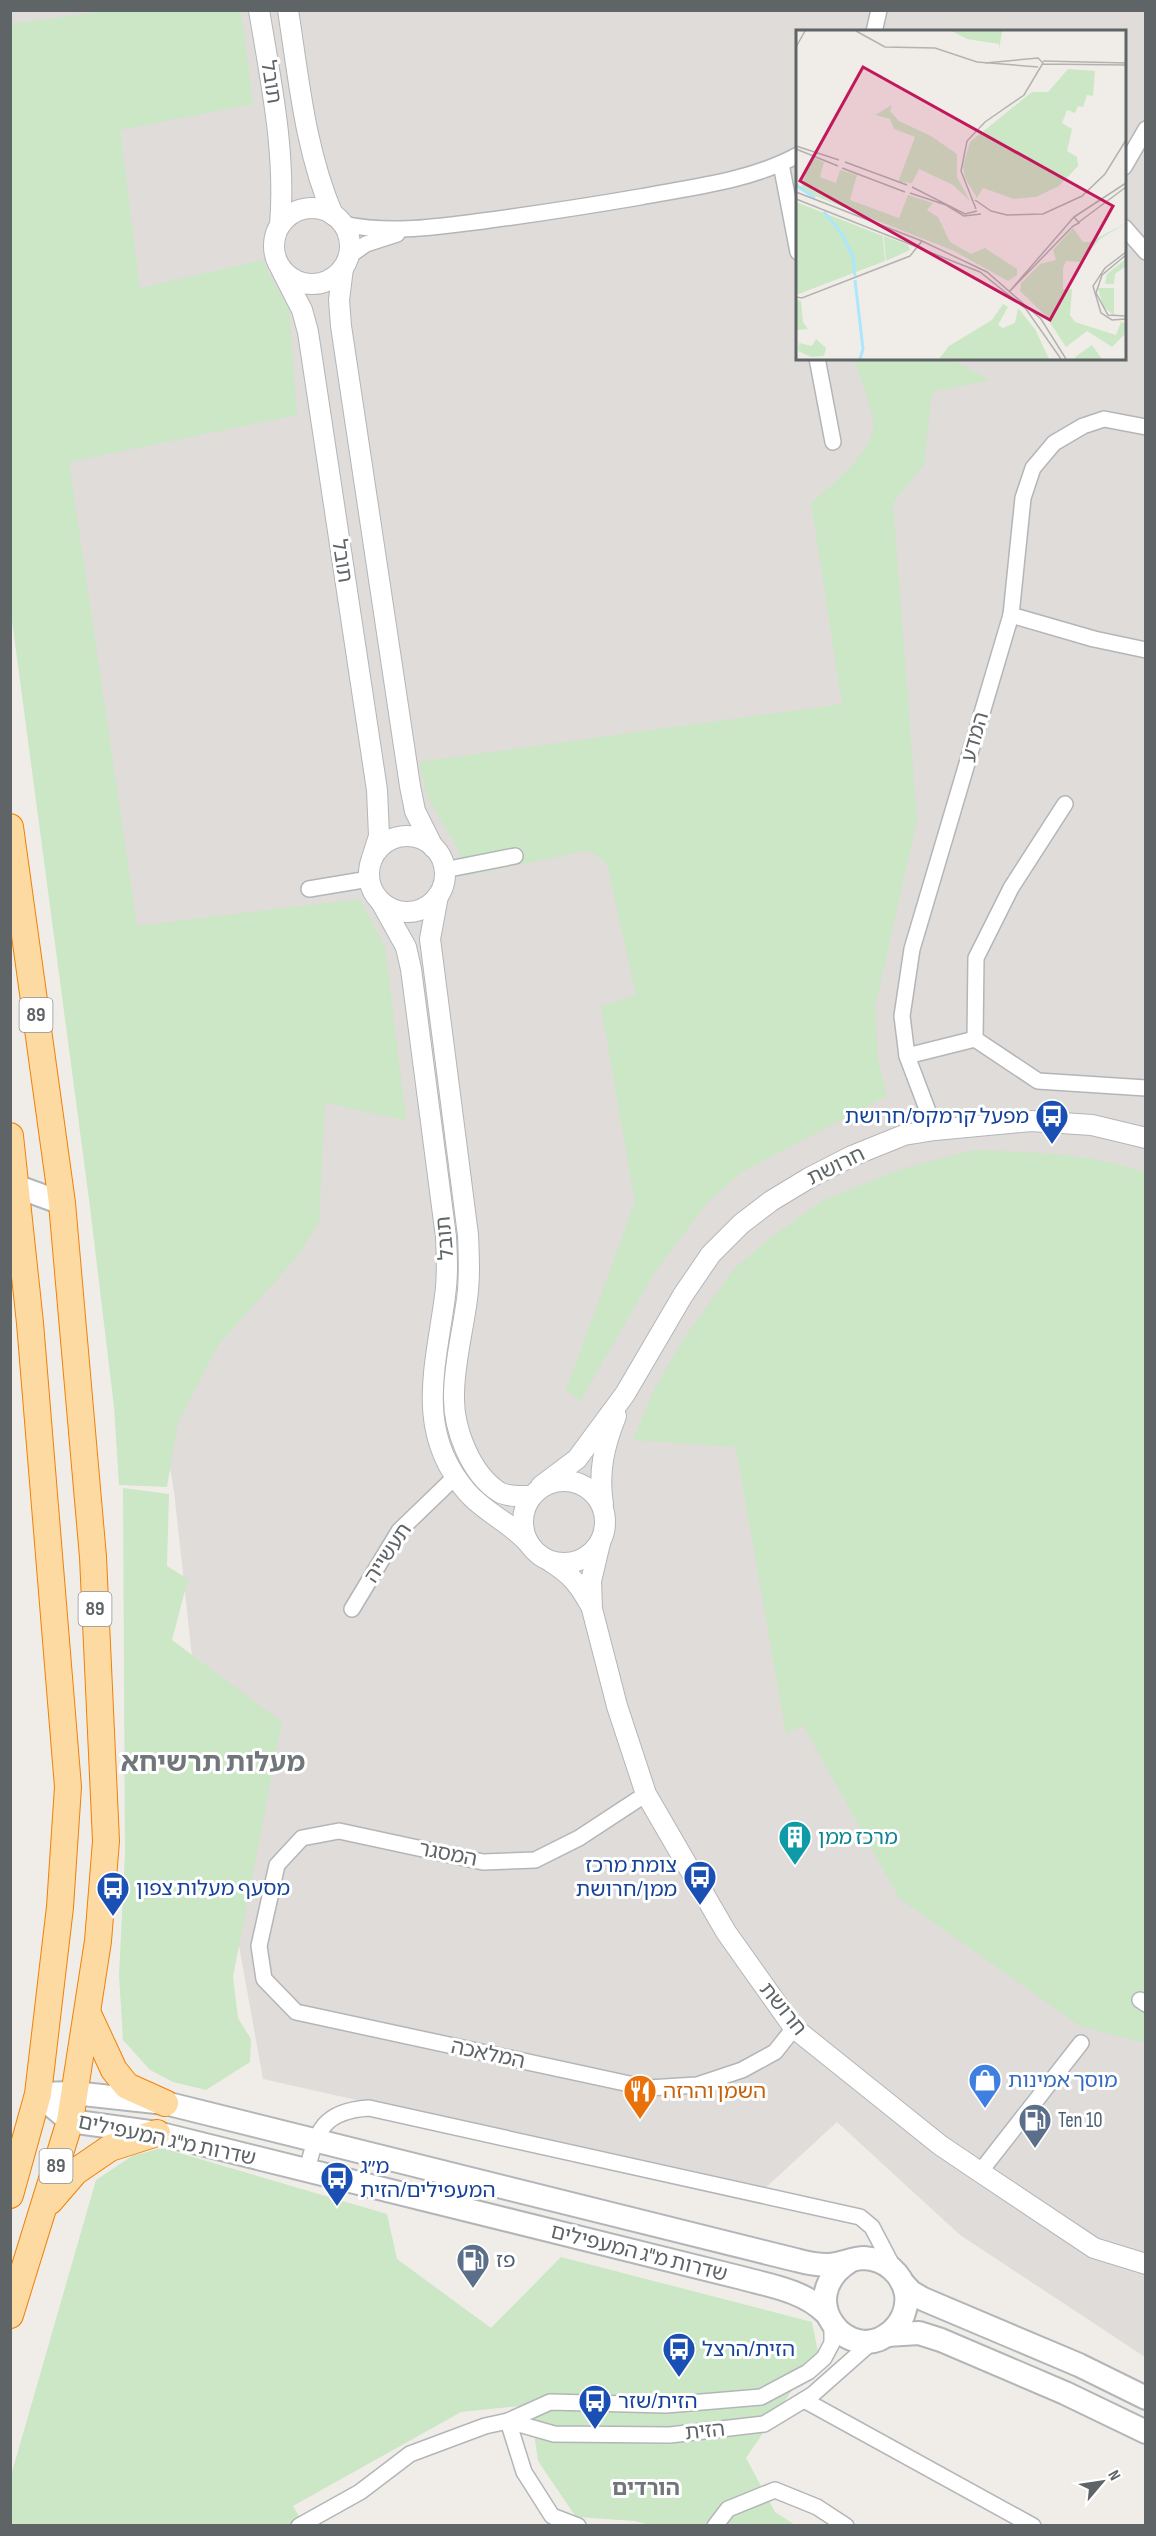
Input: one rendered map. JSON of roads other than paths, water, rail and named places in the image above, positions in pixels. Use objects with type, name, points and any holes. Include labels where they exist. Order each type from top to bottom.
[{"type":"highway","name":"89","points":[[10,827],[62,1203],[93,1557],[106,1841],[98,1941],[70,2121],[10,2315]]},
{"type":"highway","name":"89","points":[[10,1136],[15,1213],[30,1323],[68,1787],[56,1949],[38,2094],[10,2195]]},
{"type":"highway","points":[[10,1281],[30,1323]]},
{"type":"highway","points":[[88,2014],[114,2070],[127,2086],[165,2103]]},
{"type":"highway","points":[[42,2210],[75,2172],[93,2158],[110,2148],[157,2133]]},
{"type":"main road","points":[[13,1184],[62,1203]]},
{"type":"main road","points":[[15,1213],[62,1203]]},
{"type":"main road","name":"שדרות מ\"ג המעפילים","points":[[38,2094],[74,2093],[165,2103],[796,2260],[830,2265],[850,2261]]},
{"type":"main road","name":"שדרות מ\"ג המעפילים","points":[[38,2094],[70,2121],[157,2133],[787,2290],[810,2300],[829,2318]]},
{"type":"main road","points":[[1146,2397],[1069,2360],[923,2299],[912,2292],[884,2263],[864,2258],[850,2261],[837,2269],[826,2285],[824,2299],[829,2318],[837,2330],[849,2338],[863,2341],[920,2333],[1065,2393],[1146,2432]]},
{"type":"main road","points":[[881,2337],[898,2325],[905,2310],[906,2296],[899,2277]]},
{"type":"street","name":"תובל","points":[[259,10],[279,135],[282,195],[280,225]]},
{"type":"street","name":"תובל","points":[[288,10],[307,132],[321,187],[338,220]]},
{"type":"street","points":[[874,30],[879,10]]},
{"type":"street","points":[[1126,165],[1146,129]]},
{"type":"street","points":[[407,230],[366,244],[346,262],[334,278],[322,283],[308,285],[290,278],[281,269],[275,257],[274,237],[280,225],[289,216],[301,210],[321,209],[338,220],[366,229],[407,230],[565,211],[717,182],[781,164],[796,156]]},
{"type":"street","points":[[781,164],[796,242]]},
{"type":"street","points":[[338,220],[348,236],[346,262]]},
{"type":"street","points":[[1126,228],[1146,252]]},
{"type":"street","name":"תובל","points":[[346,262],[339,300],[341,326],[410,786],[415,811],[433,847]]},
{"type":"street","name":"תובל","points":[[281,269],[303,310],[308,332],[377,790],[379,836],[372,858]]},
{"type":"street","points":[[818,360],[833,442]]},
{"type":"street","name":"המדע","points":[[935,1130],[908,1056],[902,1016],[912,949],[1011,615],[1023,498],[1033,468],[1054,443],[1083,426],[1104,419],[1146,427]]},
{"type":"street","points":[[1011,615],[1094,639],[1146,650]]},
{"type":"street","points":[[975,1039],[976,957],[1011,888],[1065,804]]},
{"type":"street","points":[[400,837],[423,840],[433,847],[441,858],[444,870],[444,879],[438,896],[429,905],[417,911],[405,912],[392,909],[381,902],[375,895],[369,879],[372,858],[379,848],[388,841],[400,837]]},
{"type":"street","points":[[444,870],[515,856]]},
{"type":"street","points":[[309,888],[369,879]]},
{"type":"street","name":"תובל","points":[[438,896],[430,939],[468,1235],[470,1270],[455,1371],[454,1397],[457,1421],[474,1465],[500,1493],[516,1496],[536,1491]]},
{"type":"street","name":"תובל","points":[[381,902],[406,947],[411,969],[444,1225],[447,1270],[431,1398],[435,1426],[443,1452],[455,1477],[468,1493],[488,1511],[519,1531],[530,1545]]},
{"type":"street","points":[[908,1056],[975,1039],[1038,1081],[1146,1088]]},
{"type":"street","name":"חרושת","points":[[536,1491],[577,1459],[625,1394],[711,1254],[741,1224],[771,1201],[852,1156],[904,1135],[1031,1120],[1092,1125],[1146,1138]]},
{"type":"street","name":"חרושת","points":[[604,1508],[600,1465],[611,1427],[625,1394]]},
{"type":"street","name":"תעשייה","points":[[352,1609],[399,1532],[455,1477]]},
{"type":"street","points":[[559,1480],[578,1482],[598,1497],[604,1508],[605,1526],[600,1543],[592,1552],[572,1563],[549,1561],[538,1554],[524,1533],[522,1520],[525,1508],[536,1491],[559,1480]]},
{"type":"street","name":"חרושת","points":[[600,1543],[591,1581],[592,1609],[617,1706],[646,1794],[726,1932],[794,2028],[940,2145],[980,2172],[1094,2248],[1146,2264]]},
{"type":"street","name":"חרושת","points":[[549,1561],[569,1573],[592,1609]]},
{"type":"street","name":"המסגר","points":[[270,1895],[277,1865],[302,1838],[339,1831],[483,1862],[535,1860],[579,1838],[646,1794]]},
{"type":"street","name":"המלאכה","points":[[270,1895],[259,1946],[264,1979],[296,2012],[648,2088],[697,2085],[742,2070],[775,2052],[794,2028]]},
{"type":"street","points":[[980,2172],[1081,2043]]},
{"type":"street","points":[[307,2170],[314,2140],[330,2119],[340,2112],[369,2108],[838,2210],[860,2217],[872,2227],[899,2277]]},
{"type":"street","name":"הזית","points":[[299,2526],[360,2492],[411,2454],[485,2426],[508,2421],[550,2402],[666,2405],[760,2397],[808,2372],[824,2358],[832,2343],[829,2318]]},
{"type":"street","name":"הזית","points":[[508,2421],[554,2434],[670,2435],[764,2424],[804,2400],[881,2337]]},
{"type":"street","points":[[804,2400],[1033,2526]]},
{"type":"street","points":[[508,2421],[524,2472],[552,2516],[578,2526]]},
{"type":"street","points":[[715,2526],[728,2509],[775,2490],[817,2507],[846,2526]]},
{"type":"place","name":"מפעל קרמקס/חרושת","points":[[1052,1145]]},
{"type":"place","name":"מרכז ממן","points":[[795,1866]]},
{"type":"place","name":"צומת מרכז ממן/חרושת","points":[[700,1906]]},
{"type":"place","name":"מסעף מעלות צפון","points":[[113,1917]]},
{"type":"place","name":"מוסך אמינות","points":[[985,2109]]},
{"type":"place","name":"השמן והרזה","points":[[640,2120]]},
{"type":"place","name":"Ten 10","points":[[1035,2149]]},
{"type":"place","name":"מ״ג המעפילים/הזית","points":[[337,2207]]},
{"type":"place","name":"פז","points":[[473,2289]]},
{"type":"place","name":"הזית/הרצל","points":[[679,2378]]},
{"type":"place","name":"הזית/שזר","points":[[595,2430]]},
{"type":"district","name":"מעלות תרשיחא","points":[[213,1763]]},
{"type":"district","name":"הורדים","points":[[646,2488]]}]
